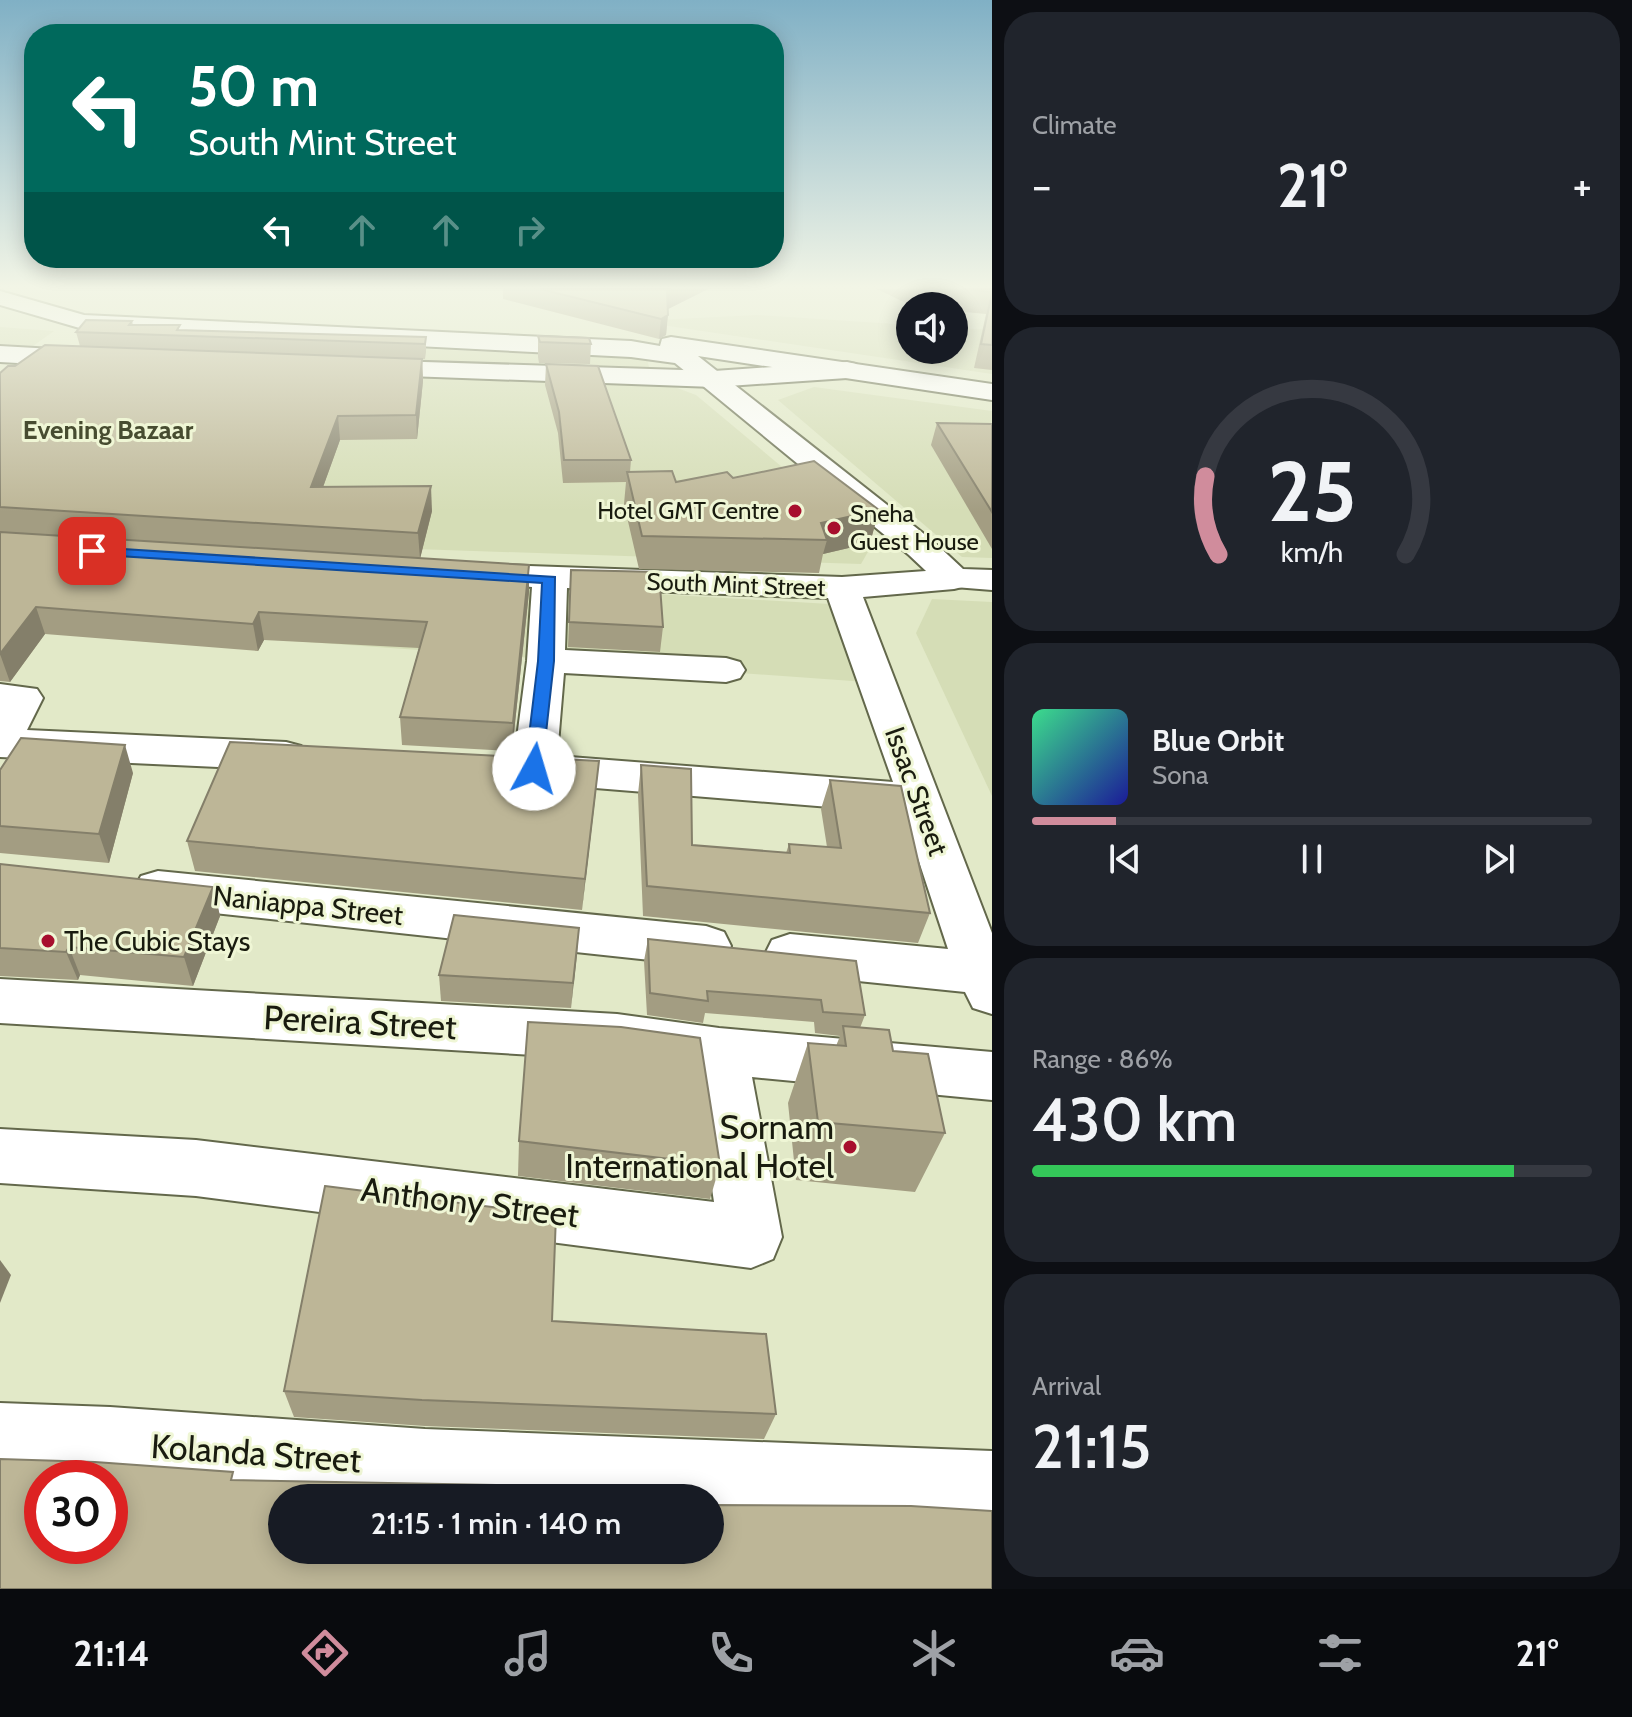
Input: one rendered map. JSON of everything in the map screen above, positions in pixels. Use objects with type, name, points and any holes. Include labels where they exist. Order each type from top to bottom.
[{"type":"street","points":[[11,381],[34,363]]},
{"type":"street","points":[[692,363],[921,548],[954,579]]},
{"type":"street","points":[[802,363],[992,392]]},
{"type":"street","points":[[336,367],[714,379],[847,370]]},
{"type":"street","name":"South Mint Street","points":[[440,573],[550,580],[842,588],[954,579],[992,580]]},
{"type":"street","points":[[550,580],[546,661],[518,768],[921,799]]},
{"type":"street","name":"Issac Street","points":[[842,588],[986,983]]},
{"type":"street","points":[[546,661],[726,670]]},
{"type":"street","points":[[12,697],[0,742],[330,758]]},
{"type":"street","name":"Naniappa Street","points":[[111,884],[474,922],[986,983]]},
{"type":"street","name":"Pereira Street","points":[[0,1001],[617,1037],[719,1051],[992,1076]]},
{"type":"street","name":"Anthony Street","points":[[0,1156],[196,1168],[751,1237],[719,1051]]},
{"type":"street","name":"Kolanda Street","points":[[0,1439],[110,1443],[425,1465],[992,1488]]},
{"type":"shaded area","points":[[60,363],[669,385],[696,395],[873,543],[861,564],[0,535],[0,408]]},
{"type":"shaded area","points":[[445,363],[648,363],[650,371]]},
{"type":"shaded area","points":[[992,363],[992,374],[925,364],[968,364]]},
{"type":"shaded area","points":[[814,387],[992,411],[992,558],[962,557],[778,400]]},
{"type":"shaded area","points":[[0,556],[864,606],[894,684],[0,620]]},
{"type":"shaded area","points":[[932,599],[992,602],[992,796],[916,633]]},
{"type":"building","points":[[19,363],[422,363],[416,415],[338,416],[311,487],[431,486],[418,533],[0,507],[0,373],[8,366]]},
{"type":"building","points":[[546,364],[598,366],[631,460],[564,460],[559,412]]},
{"type":"building","points":[[937,423],[992,424],[992,512]]},
{"type":"building","points":[[814,461],[879,510],[821,523],[827,540],[642,536],[627,472],[672,471],[676,482],[727,472],[733,478]]},
{"type":"building","points":[[0,532],[529,565],[513,723],[400,717],[427,622],[259,612],[253,624],[36,607],[0,654]]},
{"type":"building","points":[[571,570],[659,572],[663,627],[569,622]]},
{"type":"building","points":[[21,738],[125,745],[99,834],[0,826],[0,770]]},
{"type":"building","points":[[230,742],[599,761],[585,879],[187,841]]},
{"type":"building","points":[[641,765],[691,769],[692,845],[790,853],[789,844],[841,848],[830,780],[901,786],[930,913],[647,886]]},
{"type":"building","points":[[0,864],[213,887],[184,957],[69,947],[66,952],[0,948]]},
{"type":"building","points":[[454,915],[579,928],[573,983],[439,975]]},
{"type":"building","points":[[648,939],[856,961],[865,1015],[823,1012],[821,1000],[707,991],[708,1001],[650,993]]},
{"type":"building","points":[[528,1022],[621,1027],[700,1038],[720,1165],[519,1141]]},
{"type":"building","points":[[843,1026],[889,1030],[893,1051],[928,1054],[945,1133],[818,1122],[808,1043],[846,1046]]},
{"type":"building","points":[[325,1186],[556,1215],[552,1321],[766,1334],[776,1414],[422,1400],[284,1391]]},
{"type":"building","points":[[0,1459],[32,1460],[24,1460],[24,1564],[128,1564],[128,1464],[233,1472],[231,1480],[440,1484],[268,1484],[268,1564],[724,1564],[724,1505],[911,1506],[992,1511],[992,1589],[0,1589]]},
{"type":"place","name":"Hotel GMT Centre","points":[[795,511]]},
{"type":"place","name":"Sneha Guest House","points":[[834,528]]},
{"type":"place","name":"The Cubic Stays","points":[[48,941]]},
{"type":"place","name":"Sornam International Hotel","points":[[850,1147]]},
{"type":"district","name":"Evening Bazaar","points":[[108,430]]},
{"type":"route","points":[[92,551],[550,580],[546,661],[534,769]]}]
